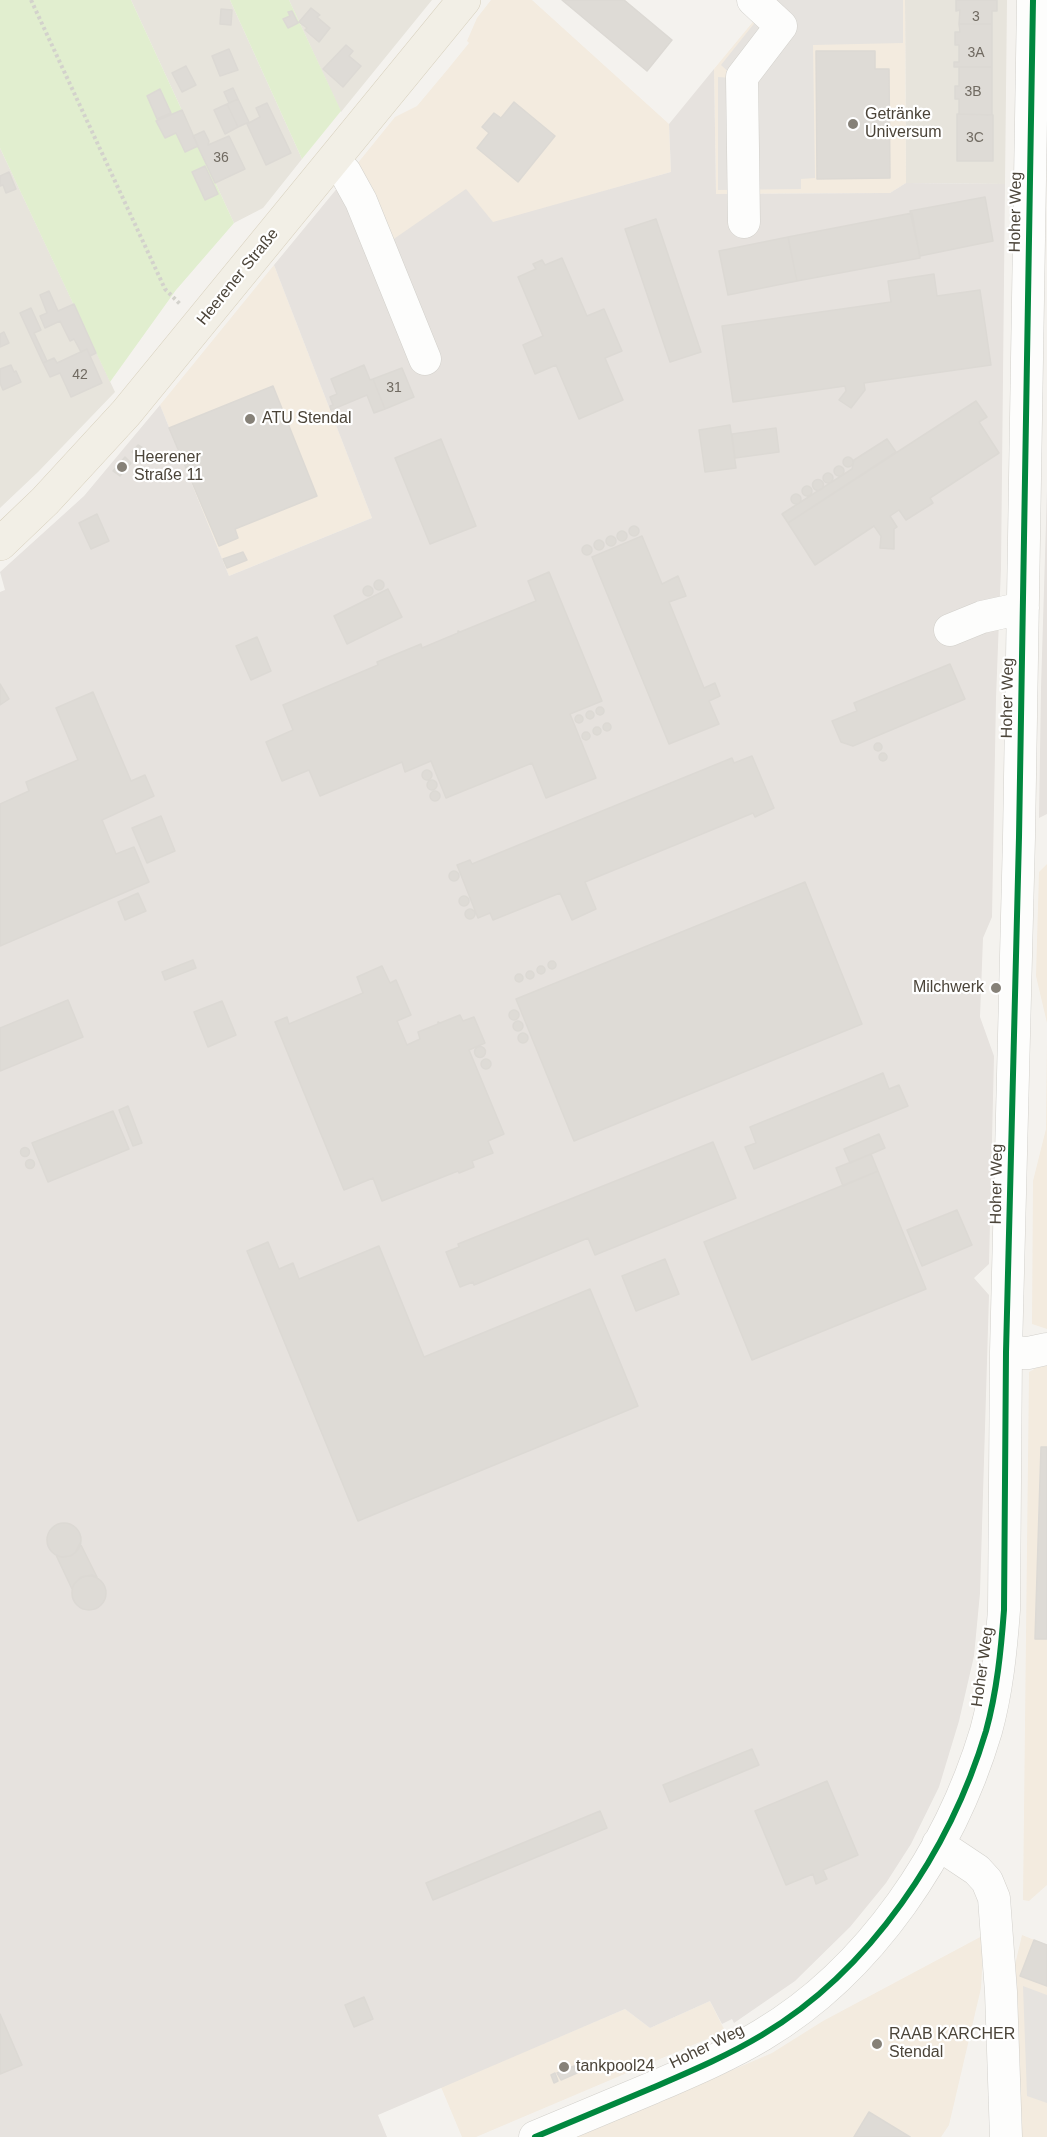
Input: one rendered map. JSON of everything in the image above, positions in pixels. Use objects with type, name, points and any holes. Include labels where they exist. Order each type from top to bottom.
[{"type":"main road","name":"Heerener Straße","points":[[0,544],[85,460],[202,321],[464,0]]},
{"type":"street","points":[[744,222],[742,77],[782,26],[753,0]]},
{"type":"street","name":"Hoher Weg","points":[[534,2137],[706,2065],[762,2036],[801,2010],[837,1979],[873,1940],[921,1874],[938,1844],[957,1806],[980,1749],[995,1689],[1004,1610],[1006,1352],[1033,836],[1023,608],[1033,0]]},
{"type":"street","points":[[333,161],[345,172],[361,201],[425,359]]},
{"type":"street","points":[[950,630],[982,617],[1023,608]]},
{"type":"street","points":[[1006,1352],[1028,1353],[1047,1349]]},
{"type":"street","points":[[938,1844],[977,1870],[987,1881],[994,1898],[1001,1992],[1006,2137]]},
{"type":"path","points":[[31,0],[165,289],[202,321]]},
{"type":"shaded area","points":[[131,0],[230,0],[302,159],[263,208],[234,223]]},
{"type":"shaded area","points":[[289,0],[432,0],[341,112]]},
{"type":"shaded area","points":[[491,0],[532,0],[669,124],[671,172],[493,223],[388,243],[357,164],[395,117],[417,106],[448,69],[469,43],[467,41],[477,18]]},
{"type":"shaded area","points":[[771,0],[905,0],[906,183],[890,193],[716,194],[714,69]]},
{"type":"shaded area","points":[[773,0],[903,0],[903,43],[813,45],[815,178],[801,179],[801,189],[718,190],[718,77],[731,78],[733,76],[721,65]]},
{"type":"shaded area","points":[[905,0],[1007,0],[1005,184],[906,183]]},
{"type":"shaded area","points":[[714,69],[716,194],[890,193],[906,183],[1005,184],[1001,568],[992,917],[983,938],[980,1017],[994,1056],[989,1264],[974,1278],[989,1295],[980,1593],[974,1656],[959,1721],[939,1787],[911,1844],[886,1883],[850,1927],[795,1981],[734,2023],[732,2019],[722,2024],[710,2001],[650,2028],[625,2009],[378,2115],[387,2137],[0,2137],[0,592],[5,590],[0,572],[84,496],[160,405],[229,576],[372,518],[274,265],[339,186],[388,243],[466,189],[493,222],[671,172],[669,124]]},
{"type":"shaded area","points":[[0,148],[115,392],[0,508]]},
{"type":"shaded area","name":"ATU Stendal","points":[[274,265],[372,518],[229,576],[160,405]]},
{"type":"shaded area","points":[[1047,490],[1047,814],[1039,818],[1041,688]]},
{"type":"shaded area","points":[[1047,864],[1047,1023],[1036,976],[1039,872]]},
{"type":"shaded area","points":[[1047,1037],[1047,1329],[1032,1324],[1033,1181],[1046,1129]]},
{"type":"shaded area","points":[[1047,1362],[1047,1885],[1029,1901],[1023,1900],[1029,1372]]},
{"type":"shaded area","name":"RAAB KARCHER Stendal","points":[[984,1935],[981,1988],[949,2125],[941,2137],[577,2137],[772,2053],[823,2021]]},
{"type":"shaded area","points":[[1022,1935],[1047,1945],[1047,2137],[1022,2137],[1015,1965]]},
{"type":"shaded area","points":[[1023,1986],[1047,1995],[1047,2103],[1027,2096]]},
{"type":"shaded area","name":"tankpool24","points":[[710,2001],[724,2029],[714,2036],[476,2137],[462,2137],[441,2087],[625,2009],[650,2028]]},
{"type":"green space","points":[[0,0],[131,0],[234,223],[176,290],[110,382],[0,148]]},
{"type":"green space","points":[[230,0],[289,0],[341,111],[302,159]]},
{"type":"building","points":[[562,0],[624,0],[672,40],[647,71]]},
{"type":"building","points":[[956,0],[997,0],[997,11],[992,11],[992,24],[959,24],[960,10],[956,11]]},
{"type":"building","points":[[311,8],[320,15],[317,17],[330,28],[319,42],[299,22]]},
{"type":"building","points":[[221,9],[232,10],[231,25],[220,24]]},
{"type":"building","points":[[292,11],[298,23],[288,28],[283,19],[290,16],[288,12]]},
{"type":"building","points":[[959,24],[992,24],[992,67],[954,67],[954,62],[959,62],[959,45],[955,45],[955,32],[960,32]]},
{"type":"building","points":[[346,45],[353,51],[349,56],[361,66],[343,87],[323,69]]},
{"type":"building","points":[[229,49],[238,70],[220,76],[212,56]]},
{"type":"building","name":"Getränke Universum","points":[[816,51],[875,51],[875,69],[889,69],[890,178],[817,179]]},
{"type":"building","points":[[186,66],[196,85],[182,92],[172,73]]},
{"type":"building","points":[[959,67],[992,67],[992,115],[959,114],[959,99],[955,99],[955,86],[959,86]]},
{"type":"building","points":[[233,88],[238,99],[229,103],[224,92]]},
{"type":"building","points":[[160,89],[171,113],[157,119],[147,96]]},
{"type":"building","points":[[238,99],[249,122],[238,127],[227,104]]},
{"type":"building","points":[[514,102],[555,136],[518,182],[477,148],[489,133],[482,127],[494,113],[501,118]]},
{"type":"building","points":[[267,103],[291,153],[266,165],[247,124],[260,117],[256,108]]},
{"type":"building","points":[[227,104],[238,127],[225,134],[214,110]]},
{"type":"building","points":[[182,110],[198,146],[185,152],[176,133],[165,138],[156,121]]},
{"type":"building","points":[[957,114],[993,115],[993,161],[957,161]]},
{"type":"building","points":[[204,131],[209,141],[208,145],[229,136],[245,169],[215,183],[193,136]]},
{"type":"building","points":[[205,166],[218,194],[205,200],[192,172]]},
{"type":"building","points":[[9,172],[16,189],[6,193],[3,185],[0,186],[0,176]]},
{"type":"building","points":[[985,197],[993,241],[920,256],[910,211]]},
{"type":"building","points":[[912,213],[920,258],[797,281],[788,237]]},
{"type":"building","points":[[656,219],[701,352],[670,362],[625,229]]},
{"type":"building","points":[[788,237],[797,281],[728,295],[719,251]]},
{"type":"building","points":[[562,258],[587,316],[604,309],[622,351],[605,358],[623,400],[579,419],[556,365],[535,374],[523,345],[543,336],[518,277],[536,269],[533,264],[542,260],[545,265]]},
{"type":"building","points":[[934,274],[937,296],[980,290],[991,365],[864,383],[865,390],[851,408],[839,400],[846,391],[845,386],[733,402],[722,326],[891,302],[888,281]]},
{"type":"building","points":[[49,291],[58,311],[74,304],[96,353],[90,356],[87,349],[81,352],[74,339],[70,341],[60,321],[45,328],[40,316],[47,313],[40,295]]},
{"type":"building","points":[[31,308],[41,330],[34,333],[47,361],[43,363],[20,313]]},
{"type":"building","points":[[4,332],[9,343],[0,347],[0,334]]},
{"type":"building","points":[[87,349],[102,383],[71,397],[60,373],[50,377],[43,363],[54,358],[57,363]]},
{"type":"building","points":[[11,365],[21,382],[3,390],[0,383],[0,369]]},
{"type":"building","points":[[364,365],[370,380],[373,379],[385,409],[374,413],[367,395],[331,410],[330,406],[333,405],[330,397],[337,394],[331,379]]},
{"type":"building","points":[[402,368],[414,397],[385,409],[373,379]]},
{"type":"building","points":[[273,386],[317,496],[235,529],[238,538],[219,546],[169,428]]},
{"type":"building","points":[[976,401],[987,417],[979,422],[999,453],[930,498],[933,503],[906,520],[899,510],[890,516],[897,527],[894,529],[894,549],[880,548],[881,536],[874,526],[815,565],[788,523]]},
{"type":"building","points":[[730,425],[736,468],[705,472],[699,430]]},
{"type":"building","points":[[776,428],[779,452],[735,458],[732,434]]},
{"type":"building","points":[[441,439],[476,526],[430,544],[395,458]]},
{"type":"building","points":[[887,439],[896,452],[788,523],[782,514],[852,469],[854,460]]},
{"type":"building","points":[[138,445],[143,448],[137,456],[132,452]]},
{"type":"building","name":"Heerener Straße 11","points":[[125,457],[131,463],[120,476],[113,471]]},
{"type":"building","points":[[848,457],[852,458],[852,466],[848,467],[844,466],[843,462],[844,458]]},
{"type":"building","points":[[839,466],[843,467],[843,475],[839,476],[835,475],[834,471],[835,467]]},
{"type":"building","points":[[828,473],[832,474],[832,482],[828,483],[824,482],[823,478],[824,474]]},
{"type":"building","points":[[818,480],[822,481],[822,489],[818,490],[814,489],[813,485],[814,481]]},
{"type":"building","points":[[807,486],[811,487],[811,495],[807,496],[803,495],[802,491],[803,487]]},
{"type":"building","points":[[796,494],[800,495],[800,503],[796,504],[792,503],[791,499],[792,495]]},
{"type":"building","points":[[97,514],[109,541],[91,549],[79,523]]},
{"type":"building","points":[[634,526],[638,527],[638,535],[634,536],[630,535],[629,531],[630,527]]},
{"type":"building","points":[[622,531],[626,532],[626,540],[622,541],[618,540],[617,536],[618,532]]},
{"type":"building","points":[[611,536],[615,537],[615,545],[611,546],[607,545],[606,541],[607,537]]},
{"type":"building","points":[[642,536],[662,584],[678,576],[686,596],[669,602],[704,688],[715,683],[720,696],[709,701],[719,724],[669,744],[592,557]]},
{"type":"building","points":[[599,540],[603,541],[603,549],[599,550],[595,549],[594,545],[595,541]]},
{"type":"building","points":[[587,545],[591,546],[591,554],[587,555],[583,554],[582,550],[583,546]]},
{"type":"building","points":[[243,552],[247,560],[227,568],[223,559]]},
{"type":"building","points":[[549,572],[602,701],[570,714],[596,778],[546,798],[532,763],[446,798],[431,761],[405,772],[402,762],[320,796],[309,770],[282,781],[266,742],[293,730],[283,705],[378,665],[377,662],[421,644],[422,648],[458,633],[458,631],[536,601],[528,581]]},
{"type":"building","points":[[379,580],[383,581],[383,589],[379,590],[375,589],[374,585],[375,581]]},
{"type":"building","points":[[368,586],[372,587],[372,595],[368,596],[364,595],[363,591],[364,587]]},
{"type":"building","points":[[388,589],[402,617],[347,644],[334,616]]},
{"type":"building","points":[[257,637],[271,671],[251,680],[236,646]]},
{"type":"building","points":[[950,664],[965,699],[853,746],[841,742],[832,721],[857,711],[854,703]]},
{"type":"building","points":[[0,684],[9,699],[0,705]]},
{"type":"building","points":[[93,692],[131,781],[145,775],[154,796],[102,820],[116,854],[134,847],[149,882],[0,946],[0,804],[29,791],[26,782],[78,760],[56,708]]},
{"type":"building","points":[[600,707],[604,711],[600,715],[596,711]]},
{"type":"building","points":[[590,711],[594,715],[590,719],[586,715]]},
{"type":"building","points":[[579,715],[583,719],[579,723],[575,719]]},
{"type":"building","points":[[607,723],[611,727],[607,731],[603,727]]},
{"type":"building","points":[[597,727],[601,731],[597,735],[593,731]]},
{"type":"building","points":[[586,732],[590,736],[586,740],[582,736]]},
{"type":"building","points":[[878,743],[882,747],[878,751],[874,747]]},
{"type":"building","points":[[883,753],[887,757],[883,761],[879,757]]},
{"type":"building","points":[[752,756],[774,808],[755,817],[753,813],[585,882],[596,909],[572,920],[560,893],[493,920],[490,913],[478,918],[457,865],[470,860],[472,864],[732,758],[734,763]]},
{"type":"building","points":[[427,770],[431,771],[431,779],[427,780],[423,779],[422,775],[423,771]]},
{"type":"building","points":[[432,780],[436,781],[436,789],[432,790],[428,789],[427,785],[428,781]]},
{"type":"building","points":[[435,791],[439,792],[439,800],[435,801],[431,800],[430,796],[431,792]]},
{"type":"building","points":[[161,816],[175,851],[147,863],[132,828]]},
{"type":"building","points":[[454,871],[458,872],[458,880],[454,881],[450,880],[449,876],[450,872]]},
{"type":"building","points":[[805,882],[862,1024],[574,1141],[516,999]]},
{"type":"building","points":[[138,893],[146,911],[125,920],[118,902]]},
{"type":"building","points":[[464,896],[468,897],[468,905],[464,906],[460,905],[459,901],[460,897]]},
{"type":"building","points":[[470,909],[474,910],[474,918],[470,919],[466,918],[465,914],[466,910]]},
{"type":"building","points":[[193,960],[196,968],[165,980],[162,972]]},
{"type":"building","points":[[552,961],[556,965],[552,969],[548,965]]},
{"type":"building","points":[[382,966],[390,983],[396,980],[411,1015],[397,1021],[407,1045],[420,1039],[418,1032],[438,1022],[460,1015],[463,1021],[474,1017],[485,1043],[469,1050],[504,1134],[488,1141],[493,1153],[472,1161],[474,1167],[382,1201],[373,1178],[344,1190],[275,1022],[287,1017],[289,1024],[363,993],[357,977]]},
{"type":"building","points":[[541,966],[545,970],[541,974],[537,970]]},
{"type":"building","points":[[530,971],[534,975],[530,979],[526,975]]},
{"type":"building","points":[[519,974],[523,978],[519,982],[515,978]]},
{"type":"building","points":[[68,1000],[83,1037],[0,1071],[0,1028]]},
{"type":"building","points":[[222,1001],[236,1035],[208,1047],[194,1012]]},
{"type":"building","points":[[514,1010],[518,1011],[518,1019],[514,1020],[510,1019],[509,1015],[510,1011]]},
{"type":"building","points":[[518,1021],[522,1022],[522,1030],[518,1031],[514,1030],[513,1026],[514,1022]]},
{"type":"building","points":[[523,1033],[527,1034],[527,1042],[523,1043],[519,1042],[518,1038],[519,1034]]},
{"type":"building","points":[[480,1047],[484,1048],[484,1056],[480,1057],[476,1056],[475,1052],[476,1048]]},
{"type":"building","points":[[486,1059],[490,1060],[490,1068],[486,1069],[482,1068],[481,1064],[482,1060]]},
{"type":"building","points":[[883,1073],[889,1089],[899,1085],[908,1106],[754,1169],[745,1147],[756,1143],[750,1127]]},
{"type":"building","points":[[128,1106],[142,1143],[133,1146],[119,1110]]},
{"type":"building","points":[[113,1111],[129,1149],[48,1182],[32,1143]]},
{"type":"building","points":[[879,1134],[885,1148],[850,1163],[844,1149]]},
{"type":"building","points":[[713,1142],[736,1198],[595,1255],[588,1238],[474,1285],[473,1282],[460,1287],[446,1252],[459,1247],[458,1244]]},
{"type":"building","points":[[25,1147],[30,1152],[25,1157],[20,1152]]},
{"type":"building","points":[[871,1154],[878,1171],[843,1186],[836,1168]]},
{"type":"building","points":[[30,1159],[35,1164],[30,1169],[25,1164]]},
{"type":"building","points":[[878,1171],[926,1289],[752,1360],[704,1242]]},
{"type":"building","points":[[957,1210],[972,1245],[922,1266],[907,1230]]},
{"type":"building","points":[[268,1242],[279,1269],[293,1263],[299,1279],[379,1246],[424,1357],[590,1289],[638,1406],[358,1521],[247,1251]]},
{"type":"building","points":[[665,1259],[679,1294],[636,1311],[622,1276]]},
{"type":"building","points":[[1041,1447],[1047,1447],[1047,1639],[1035,1639]]},
{"type":"building","points":[[64,1523],[76,1528],[81,1540],[76,1552],[64,1557],[52,1552],[47,1540],[52,1528]]},
{"type":"building","points":[[80,1543],[97,1577],[92,1575],[81,1577],[72,1589],[56,1555],[70,1556],[75,1553]]},
{"type":"building","points":[[89,1576],[101,1581],[106,1593],[101,1605],[89,1610],[77,1605],[72,1593],[77,1581]]},
{"type":"building","points":[[752,1749],[759,1765],[670,1802],[663,1785]]},
{"type":"building","points":[[827,1781],[858,1855],[823,1870],[827,1879],[816,1884],[813,1874],[786,1885],[755,1811]]},
{"type":"building","points":[[600,1811],[607,1828],[433,1900],[426,1883]]},
{"type":"building","points":[[1034,1940],[1047,1945],[1047,1986],[1020,1976]]},
{"type":"building","points":[[364,1997],[373,2019],[354,2027],[345,2005]]},
{"type":"building","points":[[0,2014],[22,2065],[0,2074]]},
{"type":"building","points":[[574,2066],[577,2073],[561,2080],[557,2073]]},
{"type":"building","points":[[555,2073],[558,2081],[554,2083],[551,2075]]},
{"type":"building","points":[[869,2112],[910,2137],[854,2137]]},
{"type":"cycle path","points":[[535,2137],[680,2076],[735,2050],[762,2035],[801,2008],[838,1977],[871,1942],[901,1904],[928,1863],[971,1776],[990,1716],[998,1670],[1004,1610],[1006,1352],[1019,837],[1033,0]]},
{"type":"place","name":"Getränke Universum","points":[[853,124]]},
{"type":"place","name":"ATU Stendal","points":[[250,419]]},
{"type":"place","name":"Heerener Straße 11","points":[[122,467]]},
{"type":"place","name":"Milchwerk","points":[[996,988]]},
{"type":"place","name":"RAAB KARCHER Stendal","points":[[877,2044]]},
{"type":"place","name":"tankpool24","points":[[564,2067]]}]
